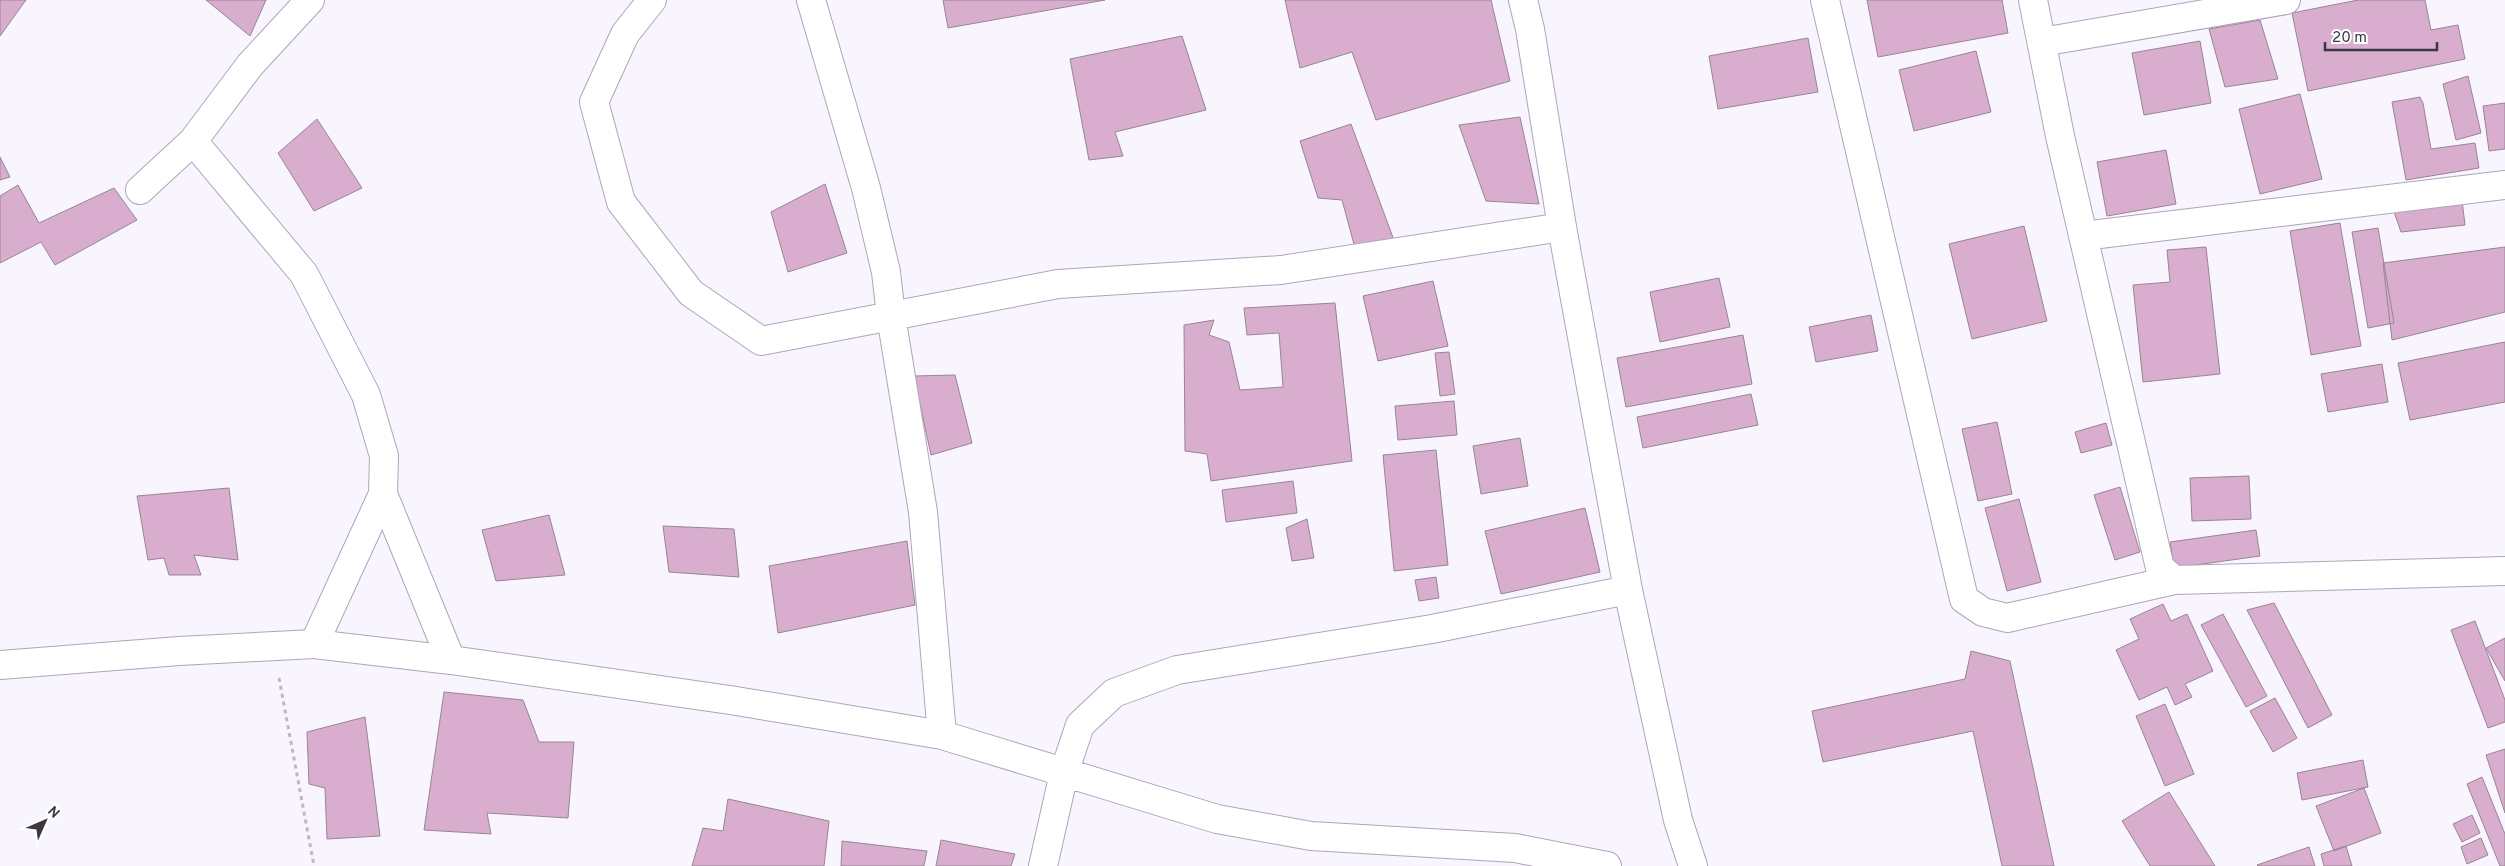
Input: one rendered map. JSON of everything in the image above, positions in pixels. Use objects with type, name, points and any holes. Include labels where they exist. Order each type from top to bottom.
[{"type":"street","points":[[140,190],[193,141],[250,65],[310,0]]},
{"type":"street","points":[[652,0],[625,34],[594,102],[621,202],[691,293],[761,341],[1058,284],[1281,270],[1562,226]]},
{"type":"street","points":[[811,0],[866,188],[886,272],[891,316],[923,512],[942,735]]},
{"type":"street","points":[[1523,0],[1530,29],[1562,226],[1628,590],[1678,820],[1693,866]]},
{"type":"street","points":[[1825,0],[1964,599],[1983,612],[2007,618],[2174,580],[2505,571]]},
{"type":"street","points":[[2033,0],[2060,136],[2160,568],[2174,580]]},
{"type":"street","points":[[2042,42],[2286,0]]},
{"type":"street","points":[[193,141],[304,274],[366,395],[384,456],[383,494],[354,562],[314,644]]},
{"type":"street","points":[[2084,236],[2505,185]]},
{"type":"street","points":[[383,494],[451,660]]},
{"type":"street","points":[[1043,866],[1064,774],[1080,725],[1114,693],[1177,670],[1432,629],[1628,590]]},
{"type":"street","points":[[0,665],[314,644],[451,660],[730,700],[942,735],[1064,774],[1217,819],[1311,836],[1516,848],[1607,866]]},
{"type":"path","points":[[272,646],[314,866]]},
{"type":"building","points":[[0,0],[26,0],[0,36]]},
{"type":"building","points":[[206,0],[266,0],[250,36]]},
{"type":"building","points":[[943,0],[1105,0],[948,28]]},
{"type":"building","points":[[1285,0],[1491,0],[1510,81],[1376,120],[1352,52],[1300,68]]},
{"type":"building","points":[[1867,0],[2002,0],[2008,33],[1878,57]]},
{"type":"building","points":[[2358,0],[2425,0],[2431,30],[2458,25],[2465,59],[2308,91],[2292,13]]},
{"type":"building","points":[[2260,20],[2278,79],[2225,87],[2209,29]]},
{"type":"building","points":[[1182,36],[1206,110],[1115,132],[1123,156],[1089,160],[1070,59]]},
{"type":"building","points":[[1808,38],[1818,92],[1718,109],[1709,56]]},
{"type":"building","points":[[2200,41],[2211,103],[2144,115],[2132,53]]},
{"type":"building","points":[[1976,51],[1991,112],[1914,131],[1899,70]]},
{"type":"building","points":[[2468,76],[2481,133],[2456,140],[2443,84]]},
{"type":"building","points":[[2300,94],[2322,179],[2260,194],[2239,109]]},
{"type":"building","points":[[2420,97],[2423,103],[2431,149],[2475,143],[2479,168],[2406,180],[2392,102]]},
{"type":"building","points":[[2505,103],[2505,149],[2489,151],[2483,106]]},
{"type":"building","points":[[1520,117],[1539,204],[1486,201],[1459,125]]},
{"type":"building","points":[[317,119],[362,188],[314,211],[278,153]]},
{"type":"building","points":[[1351,124],[1395,243],[1355,248],[1342,200],[1318,198],[1300,141]]},
{"type":"building","points":[[2166,150],[2176,204],[2107,216],[2097,162]]},
{"type":"building","points":[[0,157],[10,177],[0,180]]},
{"type":"building","points":[[825,184],[847,253],[788,272],[771,212]]},
{"type":"building","points":[[18,185],[39,223],[114,188],[137,220],[55,265],[41,242],[0,263],[0,196]]},
{"type":"building","points":[[2462,200],[2465,225],[2401,232],[2392,206]]},
{"type":"building","points":[[2340,223],[2361,346],[2311,355],[2290,231]]},
{"type":"building","points":[[2024,226],[2047,321],[1972,339],[1949,244]]},
{"type":"building","points":[[2378,228],[2394,323],[2368,328],[2352,232]]},
{"type":"building","points":[[2206,247],[2220,374],[2143,382],[2133,285],[2170,282],[2167,250]]},
{"type":"building","points":[[2505,247],[2505,312],[2392,340],[2383,263]]},
{"type":"building","points":[[1719,278],[1730,327],[1660,342],[1650,292]]},
{"type":"building","points":[[1433,281],[1448,346],[1378,361],[1363,296]]},
{"type":"building","points":[[1335,303],[1352,461],[1211,481],[1207,454],[1185,451],[1184,325],[1214,320],[1209,335],[1229,342],[1240,390],[1283,387],[1279,333],[1247,335],[1244,308]]},
{"type":"building","points":[[1871,315],[1878,351],[1816,362],[1809,327]]},
{"type":"building","points":[[1743,335],[1752,384],[1626,407],[1617,358]]},
{"type":"building","points":[[2505,342],[2505,402],[2410,420],[2398,363]]},
{"type":"building","points":[[1449,352],[1455,394],[1440,396],[1435,353]]},
{"type":"building","points":[[2382,364],[2388,402],[2328,412],[2321,374]]},
{"type":"building","points":[[955,375],[972,443],[931,455],[914,376]]},
{"type":"building","points":[[1751,394],[1758,425],[1643,448],[1637,417]]},
{"type":"building","points":[[1454,401],[1457,435],[1398,440],[1395,406]]},
{"type":"building","points":[[1997,422],[2012,494],[1978,501],[1962,429]]},
{"type":"building","points":[[2106,423],[2112,445],[2081,453],[2075,432]]},
{"type":"building","points":[[1520,438],[1528,486],[1481,494],[1473,446]]},
{"type":"building","points":[[1436,450],[1448,565],[1394,571],[1383,455]]},
{"type":"building","points":[[2249,476],[2251,519],[2192,521],[2190,478]]},
{"type":"building","points":[[1293,481],[1297,513],[1226,522],[1222,490]]},
{"type":"building","points":[[2120,487],[2140,552],[2115,560],[2094,495]]},
{"type":"building","points":[[229,488],[238,560],[194,555],[201,575],[169,575],[164,558],[148,560],[137,496]]},
{"type":"building","points":[[2019,499],[2041,582],[2007,591],[1985,508]]},
{"type":"building","points":[[1585,508],[1600,572],[1501,594],[1485,531]]},
{"type":"building","points":[[549,515],[565,575],[496,581],[482,530]]},
{"type":"building","points":[[1307,519],[1314,558],[1292,561],[1286,528]]},
{"type":"building","points":[[663,526],[734,529],[739,577],[669,572]]},
{"type":"building","points":[[2256,530],[2260,556],[2174,568],[2170,542]]},
{"type":"building","points":[[907,541],[915,605],[778,633],[769,566]]},
{"type":"building","points":[[1436,577],[1439,598],[1419,601],[1415,580]]},
{"type":"building","points":[[2274,603],[2332,715],[2308,728],[2247,610]]},
{"type":"building","points":[[2163,604],[2171,621],[2187,614],[2213,671],[2185,684],[2192,697],[2175,705],[2167,687],[2139,700],[2116,650],[2139,639],[2130,619]]},
{"type":"building","points":[[2223,614],[2267,696],[2246,707],[2201,625]]},
{"type":"building","points":[[2475,621],[2505,700],[2505,722],[2488,728],[2451,630]]},
{"type":"building","points":[[2505,638],[2505,681],[2486,648]]},
{"type":"building","points":[[1971,651],[2010,661],[2054,866],[2002,866],[1973,731],[1823,762],[1812,711],[1965,679]]},
{"type":"building","points":[[444,692],[523,700],[539,742],[574,742],[568,818],[487,813],[491,834],[424,830]]},
{"type":"building","points":[[2275,698],[2297,738],[2273,752],[2250,711]]},
{"type":"building","points":[[2165,704],[2194,774],[2165,786],[2136,716]]},
{"type":"building","points":[[365,717],[380,836],[327,839],[325,788],[309,784],[307,732]]},
{"type":"building","points":[[2505,749],[2505,813],[2486,755]]},
{"type":"building","points":[[2363,760],[2368,787],[2302,800],[2297,773]]},
{"type":"building","points":[[2482,777],[2505,834],[2505,866],[2500,866],[2467,784]]},
{"type":"building","points":[[2364,788],[2381,833],[2334,851],[2316,806]]},
{"type":"building","points":[[2169,792],[2215,866],[2150,866],[2122,821]]},
{"type":"building","points":[[728,799],[829,821],[824,866],[692,866],[703,828],[723,831]]},
{"type":"building","points":[[2472,815],[2480,833],[2462,842],[2453,824]]},
{"type":"building","points":[[2481,838],[2488,855],[2467,864],[2461,847]]},
{"type":"building","points":[[941,840],[1015,854],[1011,866],[936,866]]},
{"type":"building","points":[[842,841],[927,851],[924,866],[841,866]]},
{"type":"building","points":[[2346,846],[2352,866],[2324,866],[2321,854]]},
{"type":"building","points":[[2309,847],[2315,866],[2257,865]]}]
